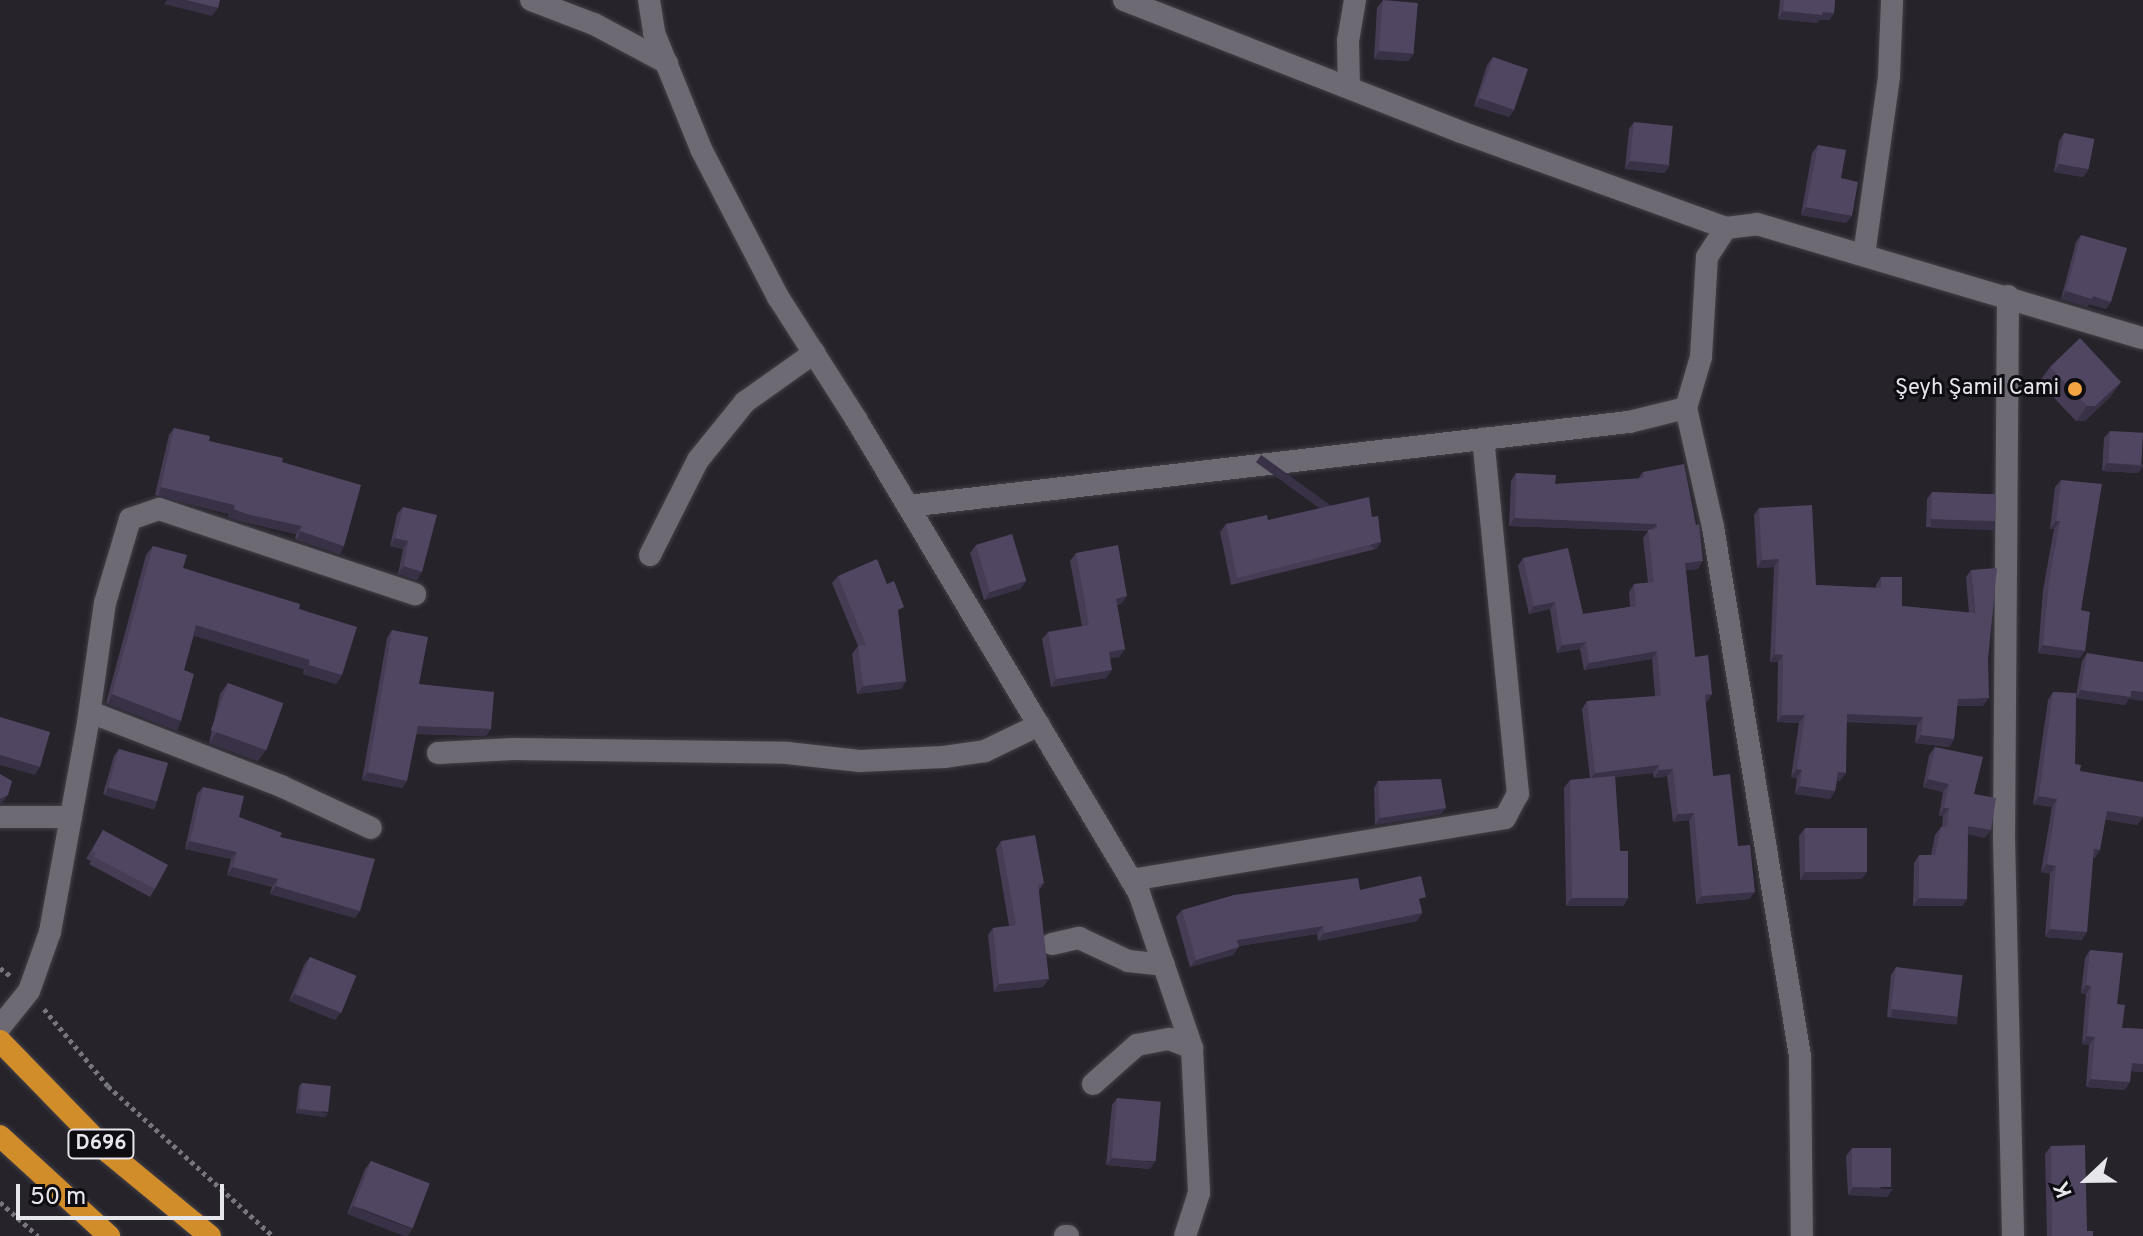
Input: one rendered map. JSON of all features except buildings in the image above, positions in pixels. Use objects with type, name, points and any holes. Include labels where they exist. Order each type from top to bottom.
[{"type":"highway","name":"D696","points":[[0,1041],[108,1152],[210,1236]]},
{"type":"highway","name":"D696","points":[[0,1136],[109,1236]]},
{"type":"street","points":[[531,0],[594,24],[667,63]]},
{"type":"street","points":[[649,0],[654,33],[709,164],[778,297],[908,506],[1131,880],[1192,1048],[1199,1193],[1185,1236]]},
{"type":"street","points":[[1124,0],[1349,88],[1726,228],[1757,224],[2143,338]]},
{"type":"street","points":[[1349,88],[1348,41],[1355,0]]},
{"type":"street","points":[[1864,255],[1889,76],[1892,0]]},
{"type":"street","points":[[1726,228],[1707,257],[1701,357],[1686,408],[1713,527],[1800,1056],[1802,1236]]},
{"type":"street","points":[[2008,296],[2004,837],[2013,1236]]},
{"type":"street","points":[[650,555],[698,460],[745,402],[814,353]]},
{"type":"street","points":[[908,506],[1629,422],[1686,408]]},
{"type":"street","points":[[1131,880],[1505,818],[1518,794],[1483,439]]},
{"type":"street","points":[[0,1027],[29,991],[50,932],[90,712],[105,603],[130,519],[159,509],[415,594]]},
{"type":"street","points":[[90,712],[281,786],[371,828]]},
{"type":"street","points":[[438,753],[513,749],[787,753],[874,761],[985,751],[1039,725]]},
{"type":"street","points":[[0,817],[71,817]]},
{"type":"street","points":[[1052,944],[1079,938],[1128,961],[1164,965]]},
{"type":"street","points":[[1093,1084],[1137,1045],[1169,1039],[1192,1048]]},
{"type":"path","points":[[0,968],[29,991],[108,1086],[273,1236]]},
{"type":"path","points":[[0,1202],[38,1236]]},
{"type":"place","name":"Şeyh Şamil Cami","points":[[2075,389]]}]
